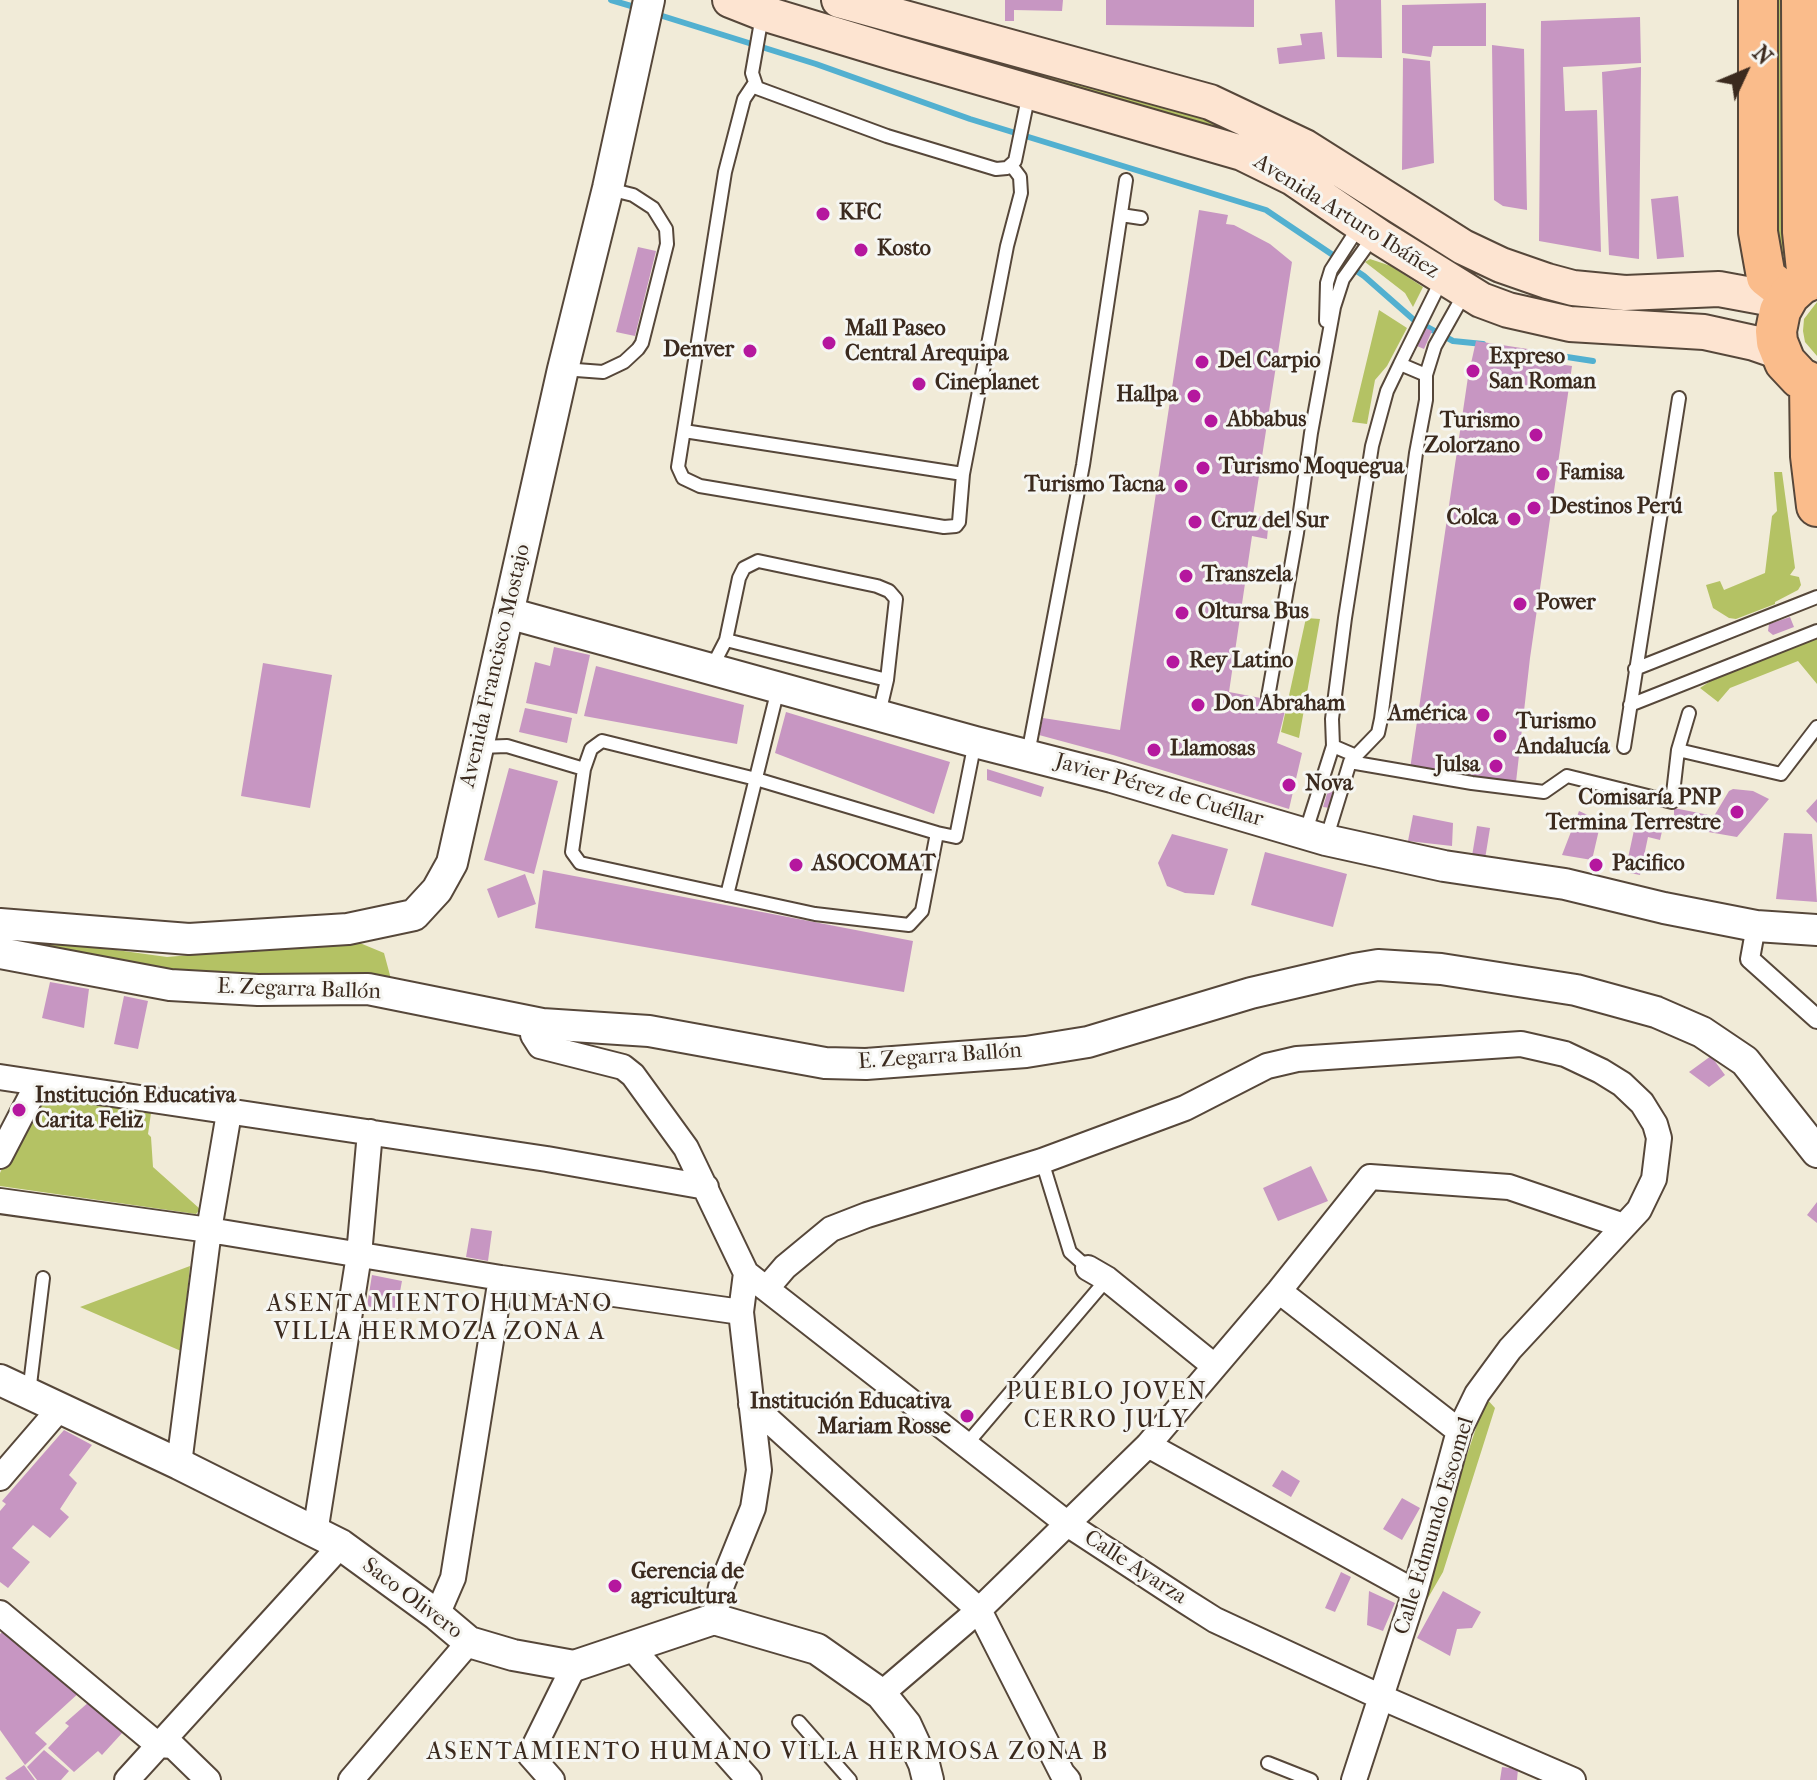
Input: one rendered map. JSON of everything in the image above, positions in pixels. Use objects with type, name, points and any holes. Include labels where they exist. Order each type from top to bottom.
[{"type":"highway","points":[[1802,0],[1803,232],[1800,288],[1776,331],[1780,352],[1792,371],[1814,384],[1811,456],[1817,506]]},
{"type":"main road","name":"Avenida Arturo Ibáñez","points":[[730,0],[761,24],[838,36],[1242,153],[1293,178],[1358,242],[1508,310],[1570,324],[1704,332],[1780,352]]},
{"type":"main road","points":[[1758,0],[1758,232],[1766,277],[1800,288]]},
{"type":"main road","name":"Avenida Arturo Ibáñez","points":[[842,1],[904,9],[1210,102],[1305,147],[1463,247],[1523,273],[1573,288],[1599,291],[1800,288]]},
{"type":"main road","points":[[838,36],[842,1]]},
{"type":"main road","points":[[1242,153],[1253,121]]},
{"type":"street","name":"Avenida Francisco Mostajo","points":[[0,924],[189,939],[348,929],[414,915],[437,890],[452,863],[649,0]]},
{"type":"street","name":"Javier Pérez de Cuéllar","points":[[508,613],[1028,754],[1316,837],[1444,866],[1565,884],[1756,926],[1817,930]]},
{"type":"street","points":[[1756,926],[1750,959],[1817,1019]]},
{"type":"street","name":"E. Zegarra Ballón","points":[[0,953],[170,985],[258,990],[368,989],[563,1027],[649,1031],[825,1063],[866,1064],[1026,1052],[1088,1042],[1251,993],[1354,969],[1378,965],[1441,969],[1539,983],[1607,998],[1656,1012],[1702,1032],[1745,1061],[1817,1152]]},
{"type":"street","points":[[534,1022],[533,1035],[540,1046],[623,1067],[633,1075],[686,1148],[746,1273],[741,1312],[759,1470],[753,1508],[721,1587],[714,1619],[817,1649],[881,1694],[906,1725],[928,1780]]},
{"type":"street","name":"Calle Edmundo Escomel","points":[[767,1288],[785,1267],[831,1229],[1042,1161],[1185,1108],[1267,1066],[1297,1059],[1521,1044],[1565,1054],[1622,1084],[1642,1103],[1655,1124],[1659,1138],[1654,1179],[1639,1210],[1510,1349],[1477,1394],[1459,1431],[1415,1592],[1354,1780]]},
{"type":"street","points":[[0,1077],[370,1132],[706,1187]]},
{"type":"street","points":[[0,1156],[38,1083]]},
{"type":"street","points":[[179,1464],[209,1230],[229,1113]]},
{"type":"street","points":[[127,1780],[328,1539],[370,1132]]},
{"type":"street","points":[[881,1694],[979,1610],[1148,1445],[1279,1291],[1370,1177],[1509,1187],[1624,1226]]},
{"type":"street","points":[[0,1201],[741,1312]]},
{"type":"street","name":"Calle Ayarza","points":[[746,1273],[1069,1525],[1215,1620],[1532,1771],[1573,1780]]},
{"type":"street","points":[[1097,1274],[1213,1365]]},
{"type":"street","points":[[437,1615],[453,1578],[501,1278]]},
{"type":"street","points":[[1279,1291],[1459,1431]]},
{"type":"street","name":"Saco Olivero","points":[[0,1380],[179,1464],[328,1539],[437,1615],[469,1642],[513,1655],[574,1666],[714,1619]]},
{"type":"street","points":[[751,1404],[979,1610],[1068,1780]]},
{"type":"street","points":[[0,1478],[61,1407]]},
{"type":"street","points":[[1148,1445],[1415,1592]]},
{"type":"street","points":[[0,1613],[158,1745],[173,1746],[208,1780]]},
{"type":"street","points":[[351,1780],[469,1642]]},
{"type":"street","points":[[631,1647],[749,1780]]},
{"type":"street","points":[[552,1780],[530,1755],[574,1666]]},
{"type":"lane","points":[[761,24],[753,78],[744,99],[725,172],[678,467],[683,478],[700,486],[944,527],[953,528],[959,522],[963,474],[1007,246],[1021,193],[1020,177],[1013,163],[1029,90]]},
{"type":"lane","points":[[753,78],[757,88],[887,136],[996,169],[1013,163]]},
{"type":"lane","points":[[1028,754],[1083,465],[1126,180]]},
{"type":"lane","points":[[563,369],[603,372],[624,362],[638,349],[667,244],[666,229],[653,208],[633,195],[608,188]]},
{"type":"lane","points":[[1121,215],[1141,218]]},
{"type":"lane","points":[[1121,215],[1133,230]]},
{"type":"lane","points":[[1325,352],[1327,283],[1331,270],[1358,242]]},
{"type":"lane","points":[[1268,697],[1325,352],[1343,279],[1358,242]]},
{"type":"lane","points":[[1316,837],[1333,746],[1332,719],[1341,647],[1372,446],[1387,391],[1428,310],[1456,284]]},
{"type":"lane","points":[[1316,837],[1352,759],[1378,733],[1426,400],[1426,375],[1435,346],[1449,320],[1456,284]]},
{"type":"lane","points":[[1400,364],[1426,375]]},
{"type":"lane","points":[[1624,747],[1679,398]]},
{"type":"lane","points":[[684,431],[963,474]]},
{"type":"lane","points":[[712,667],[726,640],[739,578],[744,568],[758,561],[877,586],[889,591],[896,599],[887,680],[879,714]]},
{"type":"lane","points":[[1635,669],[1817,597]]},
{"type":"lane","points":[[1630,705],[1817,631]]},
{"type":"lane","points":[[726,640],[887,680]]},
{"type":"lane","points":[[727,895],[779,686]]},
{"type":"lane","points":[[1333,746],[1352,759],[1472,783],[1544,792],[1567,776],[1672,802],[1678,750],[1689,713]]},
{"type":"lane","points":[[1678,750],[1781,774],[1817,727]]},
{"type":"lane","points":[[937,833],[922,911],[909,925],[815,914],[727,895],[580,863],[572,852],[584,769],[591,749],[602,741],[756,779],[956,837],[975,742]]},
{"type":"lane","points":[[477,747],[507,746],[584,769]]},
{"type":"lane","points":[[965,1446],[1097,1274],[1070,1252],[1042,1161]]},
{"type":"lane","points":[[29,1393],[43,1278]]},
{"type":"lane","points":[[799,1722],[850,1780]]},
{"type":"lane","points":[[1268,1763],[1311,1780]]},
{"type":"green space","points":[[1767,0],[1787,0],[1786,255],[1779,258],[1774,256]]},
{"type":"green space","points":[[883,26],[1222,122],[1214,128],[880,31]]},
{"type":"green space","points":[[1370,259],[1391,266],[1423,287],[1413,307],[1405,293],[1365,262]]},
{"type":"green space","points":[[1817,302],[1817,356],[1805,342],[1803,331],[1804,319]]},
{"type":"green space","points":[[1379,310],[1407,328],[1387,366],[1375,380],[1367,424],[1352,422]]},
{"type":"green space","points":[[1774,472],[1782,472],[1795,568],[1790,575],[1799,577],[1801,585],[1775,604],[1736,619],[1729,618],[1713,608],[1706,585],[1720,581],[1724,590],[1765,573],[1772,516],[1777,511]]},
{"type":"green space","points":[[1306,618],[1320,619],[1299,738],[1281,732]]},
{"type":"green space","points":[[1817,638],[1817,684],[1798,661],[1730,688],[1718,702],[1700,688],[1721,674]]},
{"type":"green space","points":[[0,934],[167,957],[355,941],[384,953],[391,979],[163,976],[0,948]]},
{"type":"green space","points":[[35,1095],[151,1113],[148,1134],[151,1137],[153,1167],[200,1209],[196,1214],[0,1186],[0,1173]]},
{"type":"green space","points":[[190,1266],[181,1351],[80,1307]]},
{"type":"green space","points":[[1486,1398],[1495,1408],[1443,1572],[1417,1617],[1432,1560]]},
{"type":"building","points":[[1005,0],[1063,0],[1062,11],[1014,10],[1014,21],[1005,21]]},
{"type":"building","points":[[1106,0],[1254,0],[1254,27],[1106,25]]},
{"type":"building","points":[[1335,0],[1381,0],[1382,58],[1337,57]]},
{"type":"building","points":[[1486,3],[1486,46],[1433,46],[1431,57],[1402,53],[1402,5]]},
{"type":"building","points":[[1640,17],[1641,63],[1563,67],[1565,111],[1597,110],[1601,252],[1539,241],[1541,21]]},
{"type":"building","points":[[1322,32],[1325,59],[1279,64],[1277,48],[1302,45],[1300,34]]},
{"type":"building","points":[[1492,45],[1524,49],[1527,210],[1503,206],[1494,200]]},
{"type":"building","points":[[1403,58],[1430,61],[1434,163],[1402,170]]},
{"type":"building","points":[[1641,67],[1639,259],[1609,255],[1602,72]]},
{"type":"building","points":[[1678,196],[1684,257],[1657,259],[1651,199]]},
{"type":"building","points":[[1199,210],[1228,215],[1226,224],[1234,225],[1270,244],[1292,262],[1253,515],[1269,518],[1267,539],[1252,536],[1229,692],[1287,703],[1277,743],[1302,753],[1289,809],[1039,735],[1043,718],[1120,730]]},
{"type":"building","points":[[638,247],[656,251],[635,336],[616,332]]},
{"type":"building","points":[[1426,328],[1432,331],[1424,349],[1417,346]]},
{"type":"building","points":[[1476,341],[1560,354],[1558,364],[1572,366],[1530,658],[1516,782],[1410,769],[1468,377]]},
{"type":"building","points":[[1790,617],[1794,627],[1773,635],[1768,631],[1769,624]]},
{"type":"building","points":[[554,647],[590,655],[577,714],[526,703],[535,662],[550,666]]},
{"type":"building","points":[[263,663],[332,675],[310,808],[241,796]]},
{"type":"building","points":[[596,666],[744,705],[737,744],[584,716]]},
{"type":"building","points":[[525,708],[572,718],[567,743],[519,732]]},
{"type":"building","points":[[786,712],[950,762],[934,814],[775,753]]},
{"type":"building","points":[[509,768],[558,781],[534,874],[484,860]]},
{"type":"building","points":[[987,769],[1044,787],[1041,797],[987,780]]},
{"type":"building","points":[[1330,784],[1336,786],[1330,808],[1323,807]]},
{"type":"building","name":"Comisaría PNP Termina Terrestre","points":[[1733,789],[1753,791],[1769,799],[1737,837],[1674,826],[1674,808],[1714,816]]},
{"type":"building","points":[[1817,799],[1817,823],[1806,811]]},
{"type":"building","points":[[1579,811],[1601,821],[1592,860],[1562,855]]},
{"type":"building","points":[[1413,815],[1453,823],[1452,846],[1408,841]]},
{"type":"building","points":[[1636,821],[1663,827],[1660,840],[1648,837],[1640,875],[1625,872]]},
{"type":"building","points":[[1477,826],[1490,828],[1485,859],[1472,856]]},
{"type":"building","points":[[1784,833],[1812,834],[1817,902],[1776,899]]},
{"type":"building","points":[[1172,834],[1228,849],[1214,895],[1185,893],[1167,886],[1158,863]]},
{"type":"building","points":[[1265,852],[1347,874],[1333,927],[1251,905]]},
{"type":"building","points":[[543,870],[913,941],[904,992],[535,928]]},
{"type":"building","points":[[525,874],[536,904],[498,918],[487,889]]},
{"type":"building","points":[[50,982],[89,989],[84,1028],[42,1018]]},
{"type":"building","points":[[124,996],[148,1001],[138,1049],[114,1044]]},
{"type":"building","points":[[1711,1056],[1725,1075],[1709,1087],[1689,1072]]},
{"type":"building","points":[[1311,1166],[1328,1201],[1278,1221],[1263,1188]]},
{"type":"building","points":[[1817,1202],[1817,1223],[1807,1215]]},
{"type":"building","points":[[471,1228],[492,1231],[488,1261],[466,1257]]},
{"type":"building","points":[[372,1275],[402,1281],[396,1313],[367,1306]]},
{"type":"building","points":[[64,1430],[92,1445],[69,1475],[77,1483],[60,1509],[69,1517],[50,1538],[33,1525],[12,1548],[30,1562],[8,1588],[0,1582],[0,1511],[6,1504],[2,1501]]},
{"type":"building","points":[[1282,1470],[1300,1481],[1291,1497],[1272,1486]]},
{"type":"building","points":[[1402,1498],[1420,1508],[1402,1540],[1383,1529]]},
{"type":"building","points":[[1341,1572],[1351,1577],[1335,1612],[1325,1608]]},
{"type":"building","points":[[1369,1591],[1395,1603],[1383,1631],[1367,1625]]},
{"type":"building","points":[[1443,1591],[1481,1612],[1472,1628],[1457,1629],[1450,1656],[1417,1638]]},
{"type":"building","points":[[5,1629],[81,1691],[35,1733],[47,1744],[25,1765],[0,1730],[0,1634]]},
{"type":"building","points":[[90,1701],[123,1732],[102,1755],[98,1751],[74,1772],[48,1748],[69,1726],[65,1723]]},
{"type":"building","points":[[44,1750],[69,1771],[61,1780],[37,1780],[27,1767]]},
{"type":"building","points":[[24,1765],[35,1780],[5,1778]]},
{"type":"building","points":[[1502,1767],[1518,1769],[1517,1780],[1500,1780]]},
{"type":"waterway","points":[[611,0],[638,8]]},
{"type":"waterway","points":[[656,14],[816,64],[970,119],[1266,210],[1364,276],[1414,320],[1453,341],[1483,344]]},
{"type":"waterway","points":[[1554,355],[1593,361]]},
{"type":"place","name":"KFC","points":[[823,214]]},
{"type":"place","name":"Kosto","points":[[861,250]]},
{"type":"place","name":"Mall Paseo Central Arequipa","points":[[829,343]]},
{"type":"place","name":"Denver","points":[[750,351]]},
{"type":"place","name":"Del Carpio","points":[[1202,362]]},
{"type":"place","name":"Expreso San Roman","points":[[1473,371]]},
{"type":"place","name":"Cineplanet","points":[[919,384]]},
{"type":"place","name":"Hallpa","points":[[1194,396]]},
{"type":"place","name":"Abbabus","points":[[1211,421]]},
{"type":"place","name":"Turismo Zolorzano","points":[[1536,435]]},
{"type":"place","name":"Turismo Moquegua","points":[[1203,468]]},
{"type":"place","name":"Famisa","points":[[1543,474]]},
{"type":"place","name":"Turismo Tacna","points":[[1181,486]]},
{"type":"place","name":"Destinos Perú","points":[[1534,508]]},
{"type":"place","name":"Colca","points":[[1514,519]]},
{"type":"place","name":"Cruz del Sur","points":[[1195,522]]},
{"type":"place","name":"Transzela","points":[[1186,576]]},
{"type":"place","name":"Power","points":[[1520,604]]},
{"type":"place","name":"Oltursa Bus","points":[[1182,613]]},
{"type":"place","name":"Rey Latino","points":[[1173,662]]},
{"type":"place","name":"Don Abraham","points":[[1198,705]]},
{"type":"place","name":"América","points":[[1483,715]]},
{"type":"place","name":"Turismo Andalucía","points":[[1500,736]]},
{"type":"place","name":"Llamosas","points":[[1154,750]]},
{"type":"place","name":"Julsa","points":[[1496,766]]},
{"type":"place","name":"Nova","points":[[1289,785]]},
{"type":"place","name":"Comisaría PNP Termina Terrestre","points":[[1737,812]]},
{"type":"place","name":"ASOCOMAT","points":[[796,865]]},
{"type":"place","name":"Pacifico","points":[[1596,865]]},
{"type":"place","name":"Institución Educativa Carita Feliz","points":[[19,1110]]},
{"type":"place","name":"Institución Educativa Mariam Rosse","points":[[967,1416]]},
{"type":"place","name":"Gerencia de agricultura","points":[[615,1586]]},
{"type":"district","name":"ASENTAMIENTO HUMANO VILLA HERMOZA ZONA A","points":[[440,1319]]},
{"type":"district","name":"PUEBLO JOVEN CERRO JULY","points":[[1107,1407]]},
{"type":"district","name":"ASENTAMIENTO HUMANO VILLA HERMOSA ZONA B","points":[[768,1753]]}]
